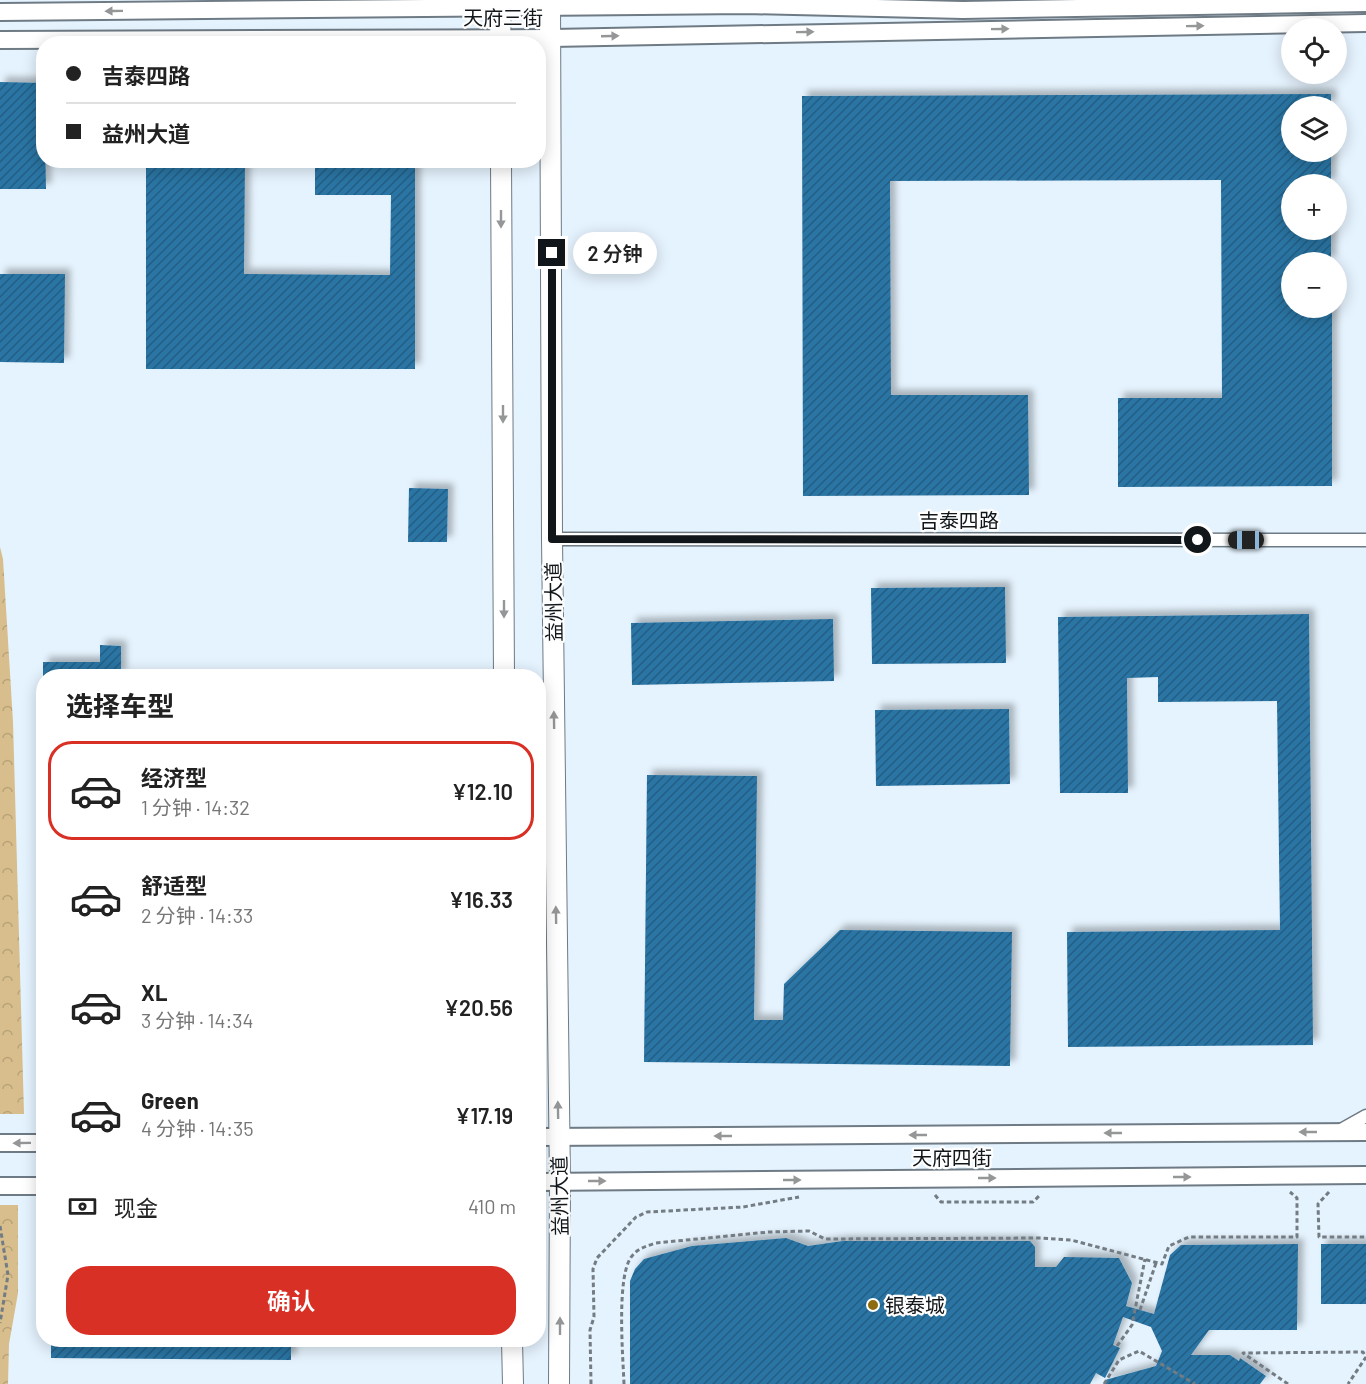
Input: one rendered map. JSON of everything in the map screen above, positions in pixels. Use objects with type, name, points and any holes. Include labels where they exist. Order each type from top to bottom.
[{"type":"main road","name":"益州大道","points":[[550,3],[552,38],[552,539],[548,1137],[560,1182],[559,1384]]},
{"type":"main road","points":[[500,4],[500,36]]},
{"type":"main road","points":[[501,168],[504,669]]},
{"type":"main road","points":[[512,1347],[513,1384]]},
{"type":"street","name":"天府三街","points":[[0,12],[550,3],[747,6],[1366,3]]},
{"type":"street","points":[[963,5],[963,29]]},
{"type":"street","name":"天府三街","points":[[546,38],[1366,23]]},
{"type":"street","name":"天府三街","points":[[0,40],[36,40]]},
{"type":"street","name":"吉泰四路","points":[[552,539],[1366,540]]},
{"type":"street","points":[[1338,1132],[1366,1116]]},
{"type":"street","name":"天府四街","points":[[548,1137],[1366,1132]]},
{"type":"street","points":[[0,1143],[36,1143]]},
{"type":"street","name":"天府四街","points":[[546,1182],[1366,1175]]},
{"type":"street","points":[[0,1186],[36,1186]]},
{"type":"path","points":[[1330,1190],[1318,1204],[1319,1237],[1366,1237]]},
{"type":"path","points":[[624,1384],[623,1276],[632,1256],[641,1248],[656,1244],[809,1231],[825,1239],[1041,1238],[1071,1240],[1162,1264],[1169,1245],[1189,1237],[1297,1237],[1297,1198],[1290,1191]]},
{"type":"path","points":[[934,1194],[941,1202],[1033,1202],[1040,1194],[1052,1194]]},
{"type":"path","points":[[591,1384],[590,1330],[594,1317],[593,1269],[597,1258],[636,1217],[647,1212],[743,1207],[804,1196]]},
{"type":"path","points":[[0,1226],[8,1275],[0,1323]]},
{"type":"path","points":[[1117,1346],[1132,1325],[1145,1259]]},
{"type":"path","points":[[1140,1310],[1156,1263]]},
{"type":"path","points":[[1104,1384],[1119,1360],[1139,1351],[1195,1384]]},
{"type":"path","points":[[1288,1384],[1243,1353],[1363,1352],[1366,1357],[1348,1384]]},
{"type":"green space","points":[[0,547],[3,559],[13,722],[24,1114],[0,1114]]},
{"type":"green space","points":[[0,1205],[18,1205],[18,1293],[9,1344],[8,1384],[0,1384]]},
{"type":"building","points":[[0,82],[36,83],[36,168],[46,168],[46,189],[0,189]]},
{"type":"building","points":[[1331,94],[1331,96],[1281,96],[1281,162],[1331,162],[1331,174],[1281,174],[1281,240],[1331,240],[1331,252],[1281,252],[1281,318],[1332,318],[1332,486],[1118,487],[1118,398],[1222,398],[1221,180],[890,181],[891,395],[1028,395],[1029,495],[803,496],[802,96]]},
{"type":"building","points":[[146,168],[245,168],[244,274],[390,275],[391,195],[315,195],[315,168],[415,168],[415,369],[146,369]]},
{"type":"building","points":[[0,274],[65,274],[64,363],[0,362]]},
{"type":"building","points":[[409,488],[448,489],[447,542],[408,542]]},
{"type":"building","points":[[1005,587],[1006,663],[872,664],[871,588]]},
{"type":"building","points":[[1309,614],[1313,1045],[1068,1047],[1067,932],[1280,930],[1277,701],[1158,702],[1158,677],[1127,678],[1128,793],[1060,793],[1058,617]]},
{"type":"building","points":[[833,619],[834,681],[632,685],[631,623]]},
{"type":"building","points":[[100,645],[121,646],[121,669],[43,669],[43,662],[100,662]]},
{"type":"building","points":[[1009,709],[1010,784],[876,786],[875,710]]},
{"type":"building","points":[[647,775],[757,776],[754,1020],[783,1020],[784,984],[840,930],[1012,932],[1010,1066],[644,1062]]},
{"type":"building","name":"银泰城","points":[[786,1238],[808,1246],[843,1241],[1030,1241],[1035,1247],[1035,1267],[1056,1267],[1064,1257],[1119,1258],[1132,1283],[1126,1306],[1154,1314],[1170,1255],[1181,1245],[1298,1244],[1297,1330],[1209,1330],[1191,1355],[1230,1355],[1239,1361],[1240,1358],[1266,1376],[1260,1384],[1105,1384],[1105,1380],[1156,1366],[1162,1351],[1151,1327],[1123,1317],[1113,1345],[1120,1348],[1105,1378],[1096,1373],[1090,1384],[630,1384],[630,1281],[635,1269],[644,1259],[692,1246]]},
{"type":"building","points":[[1321,1244],[1366,1244],[1366,1304],[1321,1304]]},
{"type":"building","points":[[51,1347],[291,1347],[291,1360],[51,1358]]},
{"type":"place","name":"银泰城","points":[[873,1305]]},
{"type":"route","points":[[552,253],[552,539],[1198,540]]}]
